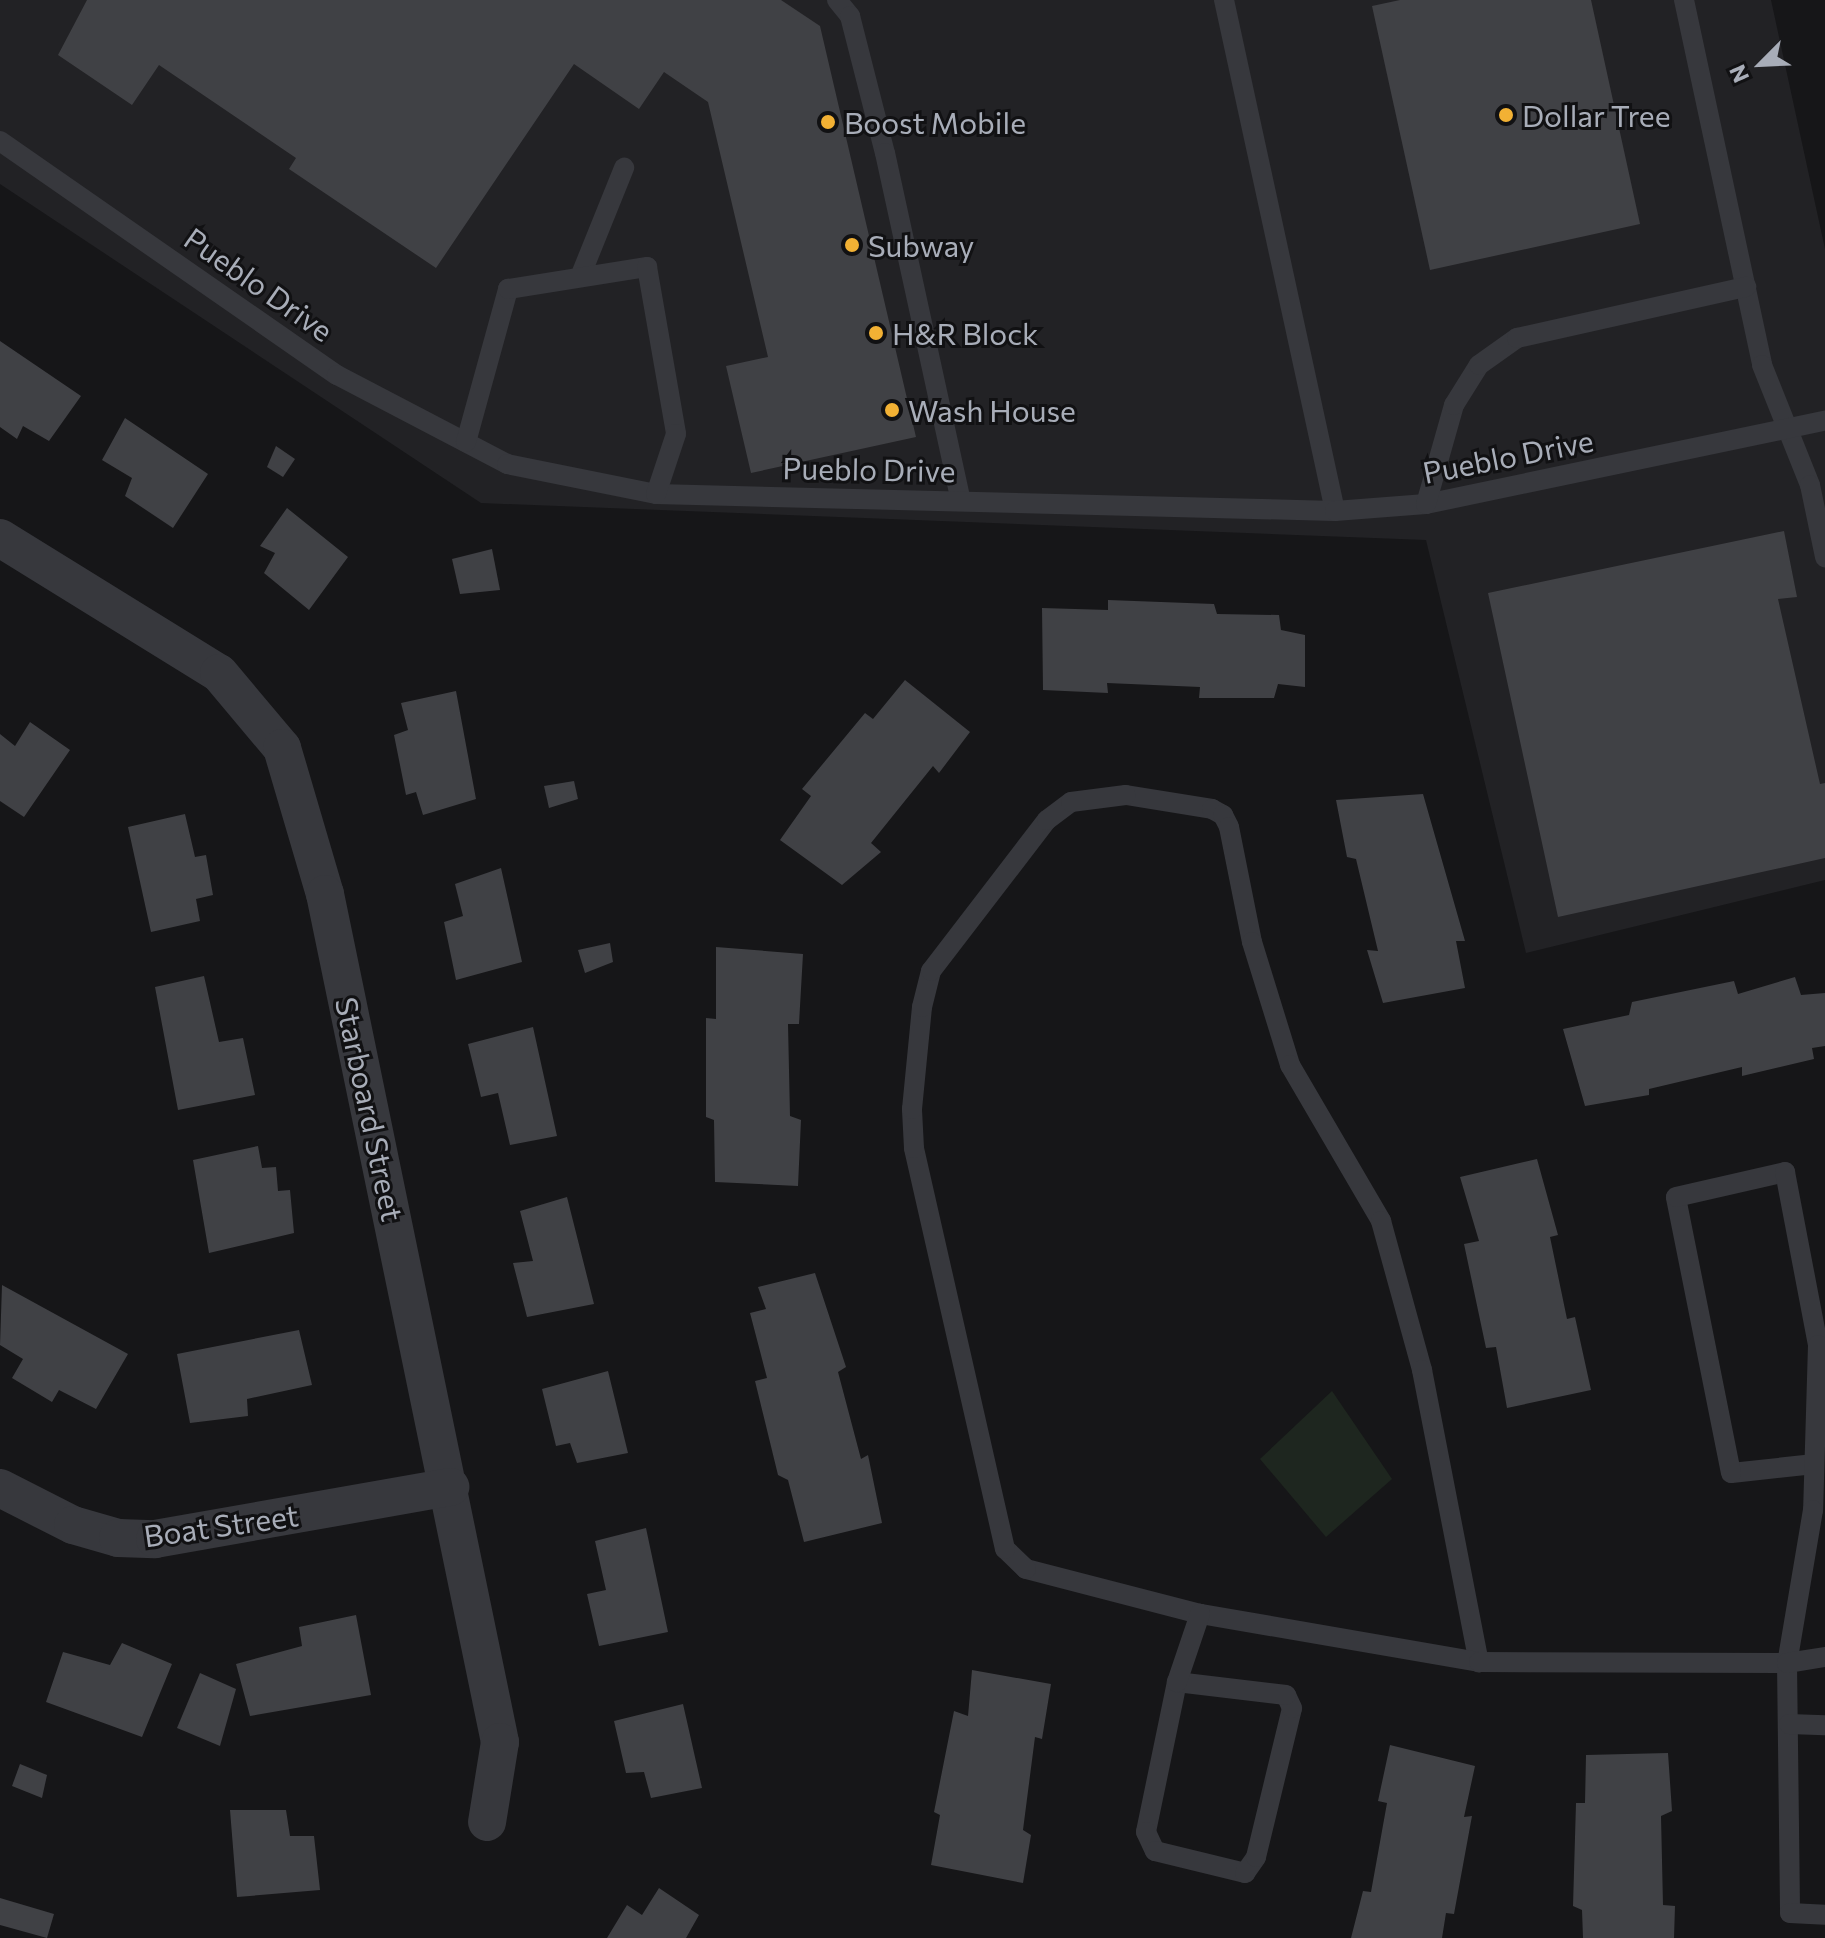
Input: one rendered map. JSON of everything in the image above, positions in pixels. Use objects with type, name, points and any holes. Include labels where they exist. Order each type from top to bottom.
[{"type":"street","name":"Starboard Street","points":[[0,538],[219,673],[282,748],[325,894],[450,1487],[500,1742],[487,1822]]},
{"type":"street","name":"Boat Street","points":[[0,1488],[73,1525],[118,1538],[155,1539],[450,1487]]},
{"type":"lane","points":[[837,0],[850,16],[885,153],[961,501]]},
{"type":"lane","points":[[1224,0],[1335,511]]},
{"type":"lane","points":[[1684,0],[1762,365],[1810,485],[1825,557]]},
{"type":"lane","name":"Pueblo Drive","points":[[0,141],[337,375],[507,464],[656,494],[1335,511],[1426,504],[1825,421]]},
{"type":"lane","points":[[580,277],[624,168]]},
{"type":"lane","points":[[466,442],[508,289],[647,267],[676,434],[656,494]]},
{"type":"lane","points":[[1426,504],[1454,405],[1479,365],[1517,338],[1746,287]]},
{"type":"lane","points":[[1479,1662],[1422,1370],[1381,1221],[1290,1065],[1252,942],[1229,827],[1223,815],[1212,809],[1126,795],[1071,802],[1047,820],[931,971],[916,1065],[914,1148],[1005,1549],[1026,1569],[1200,1614],[1479,1662],[1787,1663],[1825,1657]]},
{"type":"lane","points":[[1814,1464],[1731,1473],[1676,1197],[1785,1172],[1818,1345],[1813,1510],[1787,1663],[1790,1913],[1825,1915]]},
{"type":"lane","points":[[1177,1682],[1286,1695],[1292,1708],[1256,1857],[1245,1873],[1155,1851],[1146,1832],[1177,1682],[1200,1614]]},
{"type":"lane","points":[[1789,1724],[1825,1725]]},
{"type":"shaded area","points":[[0,0],[1771,0],[1825,249],[1825,880],[1526,953],[1426,540],[481,503],[0,184]]},
{"type":"shaded area","points":[[1332,1391],[1392,1479],[1326,1537],[1260,1459]]},
{"type":"building","points":[[87,0],[781,0],[820,26],[916,437],[751,473],[726,366],[768,357],[708,102],[664,72],[639,109],[574,64],[436,268],[289,169],[296,158],[159,65],[132,105],[58,55]]},
{"type":"building","name":"Dollar Tree","points":[[1400,0],[1591,0],[1640,224],[1430,270],[1372,6]]},
{"type":"building","points":[[0,341],[81,396],[49,441],[23,426],[17,439],[0,427]]},
{"type":"building","points":[[125,418],[208,474],[173,528],[125,496],[132,478],[102,460]]},
{"type":"building","points":[[276,446],[295,459],[283,477],[267,467]]},
{"type":"building","points":[[287,508],[348,557],[309,610],[264,573],[275,553],[260,546]]},
{"type":"building","points":[[1784,531],[1797,597],[1778,599],[1820,784],[1825,783],[1825,858],[1558,917],[1488,593]]},
{"type":"building","points":[[492,549],[500,590],[460,594],[452,559]]},
{"type":"building","points":[[1108,600],[1214,604],[1217,614],[1279,615],[1281,630],[1305,635],[1305,687],[1278,684],[1274,698],[1199,698],[1200,687],[1107,683],[1108,693],[1043,690],[1042,608],[1108,610]]},
{"type":"building","points":[[905,680],[970,732],[939,773],[933,766],[871,843],[881,852],[842,885],[780,840],[811,796],[802,789],[865,713],[873,719]]},
{"type":"building","points":[[456,691],[476,799],[423,815],[416,792],[406,795],[394,735],[408,730],[401,703]]},
{"type":"building","points":[[30,722],[70,750],[24,817],[0,801],[0,734],[15,746]]},
{"type":"building","points":[[574,781],[578,799],[549,808],[544,786]]},
{"type":"building","points":[[1423,794],[1465,941],[1456,941],[1465,988],[1383,1003],[1367,950],[1378,951],[1356,859],[1347,857],[1336,800]]},
{"type":"building","points":[[185,814],[195,857],[206,855],[213,895],[196,899],[200,921],[151,932],[128,827]]},
{"type":"building","points":[[501,868],[522,962],[456,980],[444,922],[463,916],[455,884]]},
{"type":"building","points":[[610,943],[613,962],[585,973],[578,950]]},
{"type":"building","points":[[716,947],[803,954],[799,1024],[788,1024],[790,1116],[801,1120],[798,1186],[715,1182],[714,1120],[706,1117],[706,1018],[716,1019]]},
{"type":"building","points":[[204,976],[219,1042],[243,1038],[255,1095],[178,1110],[155,987]]},
{"type":"building","points":[[1795,977],[1801,995],[1825,993],[1825,1046],[1812,1048],[1814,1059],[1742,1076],[1742,1067],[1649,1089],[1649,1095],[1585,1106],[1563,1029],[1629,1015],[1632,1002],[1734,981],[1738,994]]},
{"type":"building","points":[[533,1027],[557,1136],[510,1145],[498,1093],[481,1097],[468,1044]]},
{"type":"building","points":[[258,1146],[262,1168],[276,1167],[278,1191],[290,1190],[294,1233],[209,1253],[193,1160]]},
{"type":"building","points":[[1537,1159],[1558,1235],[1550,1237],[1567,1319],[1575,1317],[1591,1390],[1507,1408],[1496,1347],[1486,1348],[1464,1244],[1479,1241],[1460,1177]]},
{"type":"building","points":[[567,1197],[594,1304],[527,1317],[513,1263],[533,1261],[520,1211]]},
{"type":"building","points":[[815,1273],[846,1367],[838,1372],[861,1459],[868,1455],[882,1523],[804,1542],[788,1480],[778,1475],[755,1381],[767,1378],[750,1313],[766,1309],[758,1287]]},
{"type":"building","points":[[2,1285],[128,1354],[96,1409],[59,1390],[52,1402],[12,1378],[23,1359],[0,1345]]},
{"type":"building","points":[[299,1330],[312,1385],[247,1399],[248,1416],[190,1423],[177,1354]]},
{"type":"building","points":[[608,1371],[628,1453],[577,1463],[570,1443],[556,1446],[542,1389]]},
{"type":"building","points":[[646,1528],[668,1632],[599,1646],[587,1594],[606,1590],[595,1541]]},
{"type":"building","points":[[356,1615],[371,1695],[250,1716],[236,1664],[302,1646],[299,1627]]},
{"type":"building","points":[[122,1643],[172,1664],[142,1737],[46,1702],[63,1652],[110,1665]]},
{"type":"building","points":[[972,1670],[1051,1684],[1042,1739],[1035,1737],[1023,1830],[1031,1835],[1023,1883],[931,1865],[940,1815],[934,1812],[954,1711],[968,1716]]},
{"type":"building","points":[[200,1673],[236,1689],[220,1746],[177,1728]]},
{"type":"building","points":[[683,1704],[702,1788],[651,1798],[644,1772],[626,1773],[614,1721]]},
{"type":"building","points":[[1390,1745],[1475,1766],[1464,1817],[1472,1816],[1454,1914],[1446,1913],[1442,1938],[1351,1938],[1363,1891],[1371,1892],[1387,1803],[1378,1801]]},
{"type":"building","points":[[1668,1753],[1672,1811],[1661,1816],[1663,1905],[1675,1906],[1674,1938],[1583,1938],[1582,1910],[1573,1906],[1576,1803],[1585,1803],[1586,1755]]},
{"type":"building","points":[[20,1764],[47,1775],[42,1798],[12,1786]]},
{"type":"building","points":[[230,1810],[286,1810],[290,1836],[314,1836],[320,1890],[237,1897]]},
{"type":"building","points":[[659,1888],[699,1915],[686,1938],[607,1938],[627,1905],[642,1915]]},
{"type":"building","points":[[0,1898],[54,1914],[47,1938],[0,1925]]},
{"type":"place","name":"Dollar Tree","points":[[1506,115]]},
{"type":"place","name":"Boost Mobile","points":[[828,122]]},
{"type":"place","name":"Subway","points":[[852,245]]},
{"type":"place","name":"H&R Block","points":[[876,333]]},
{"type":"place","name":"Wash House","points":[[892,410]]}]
